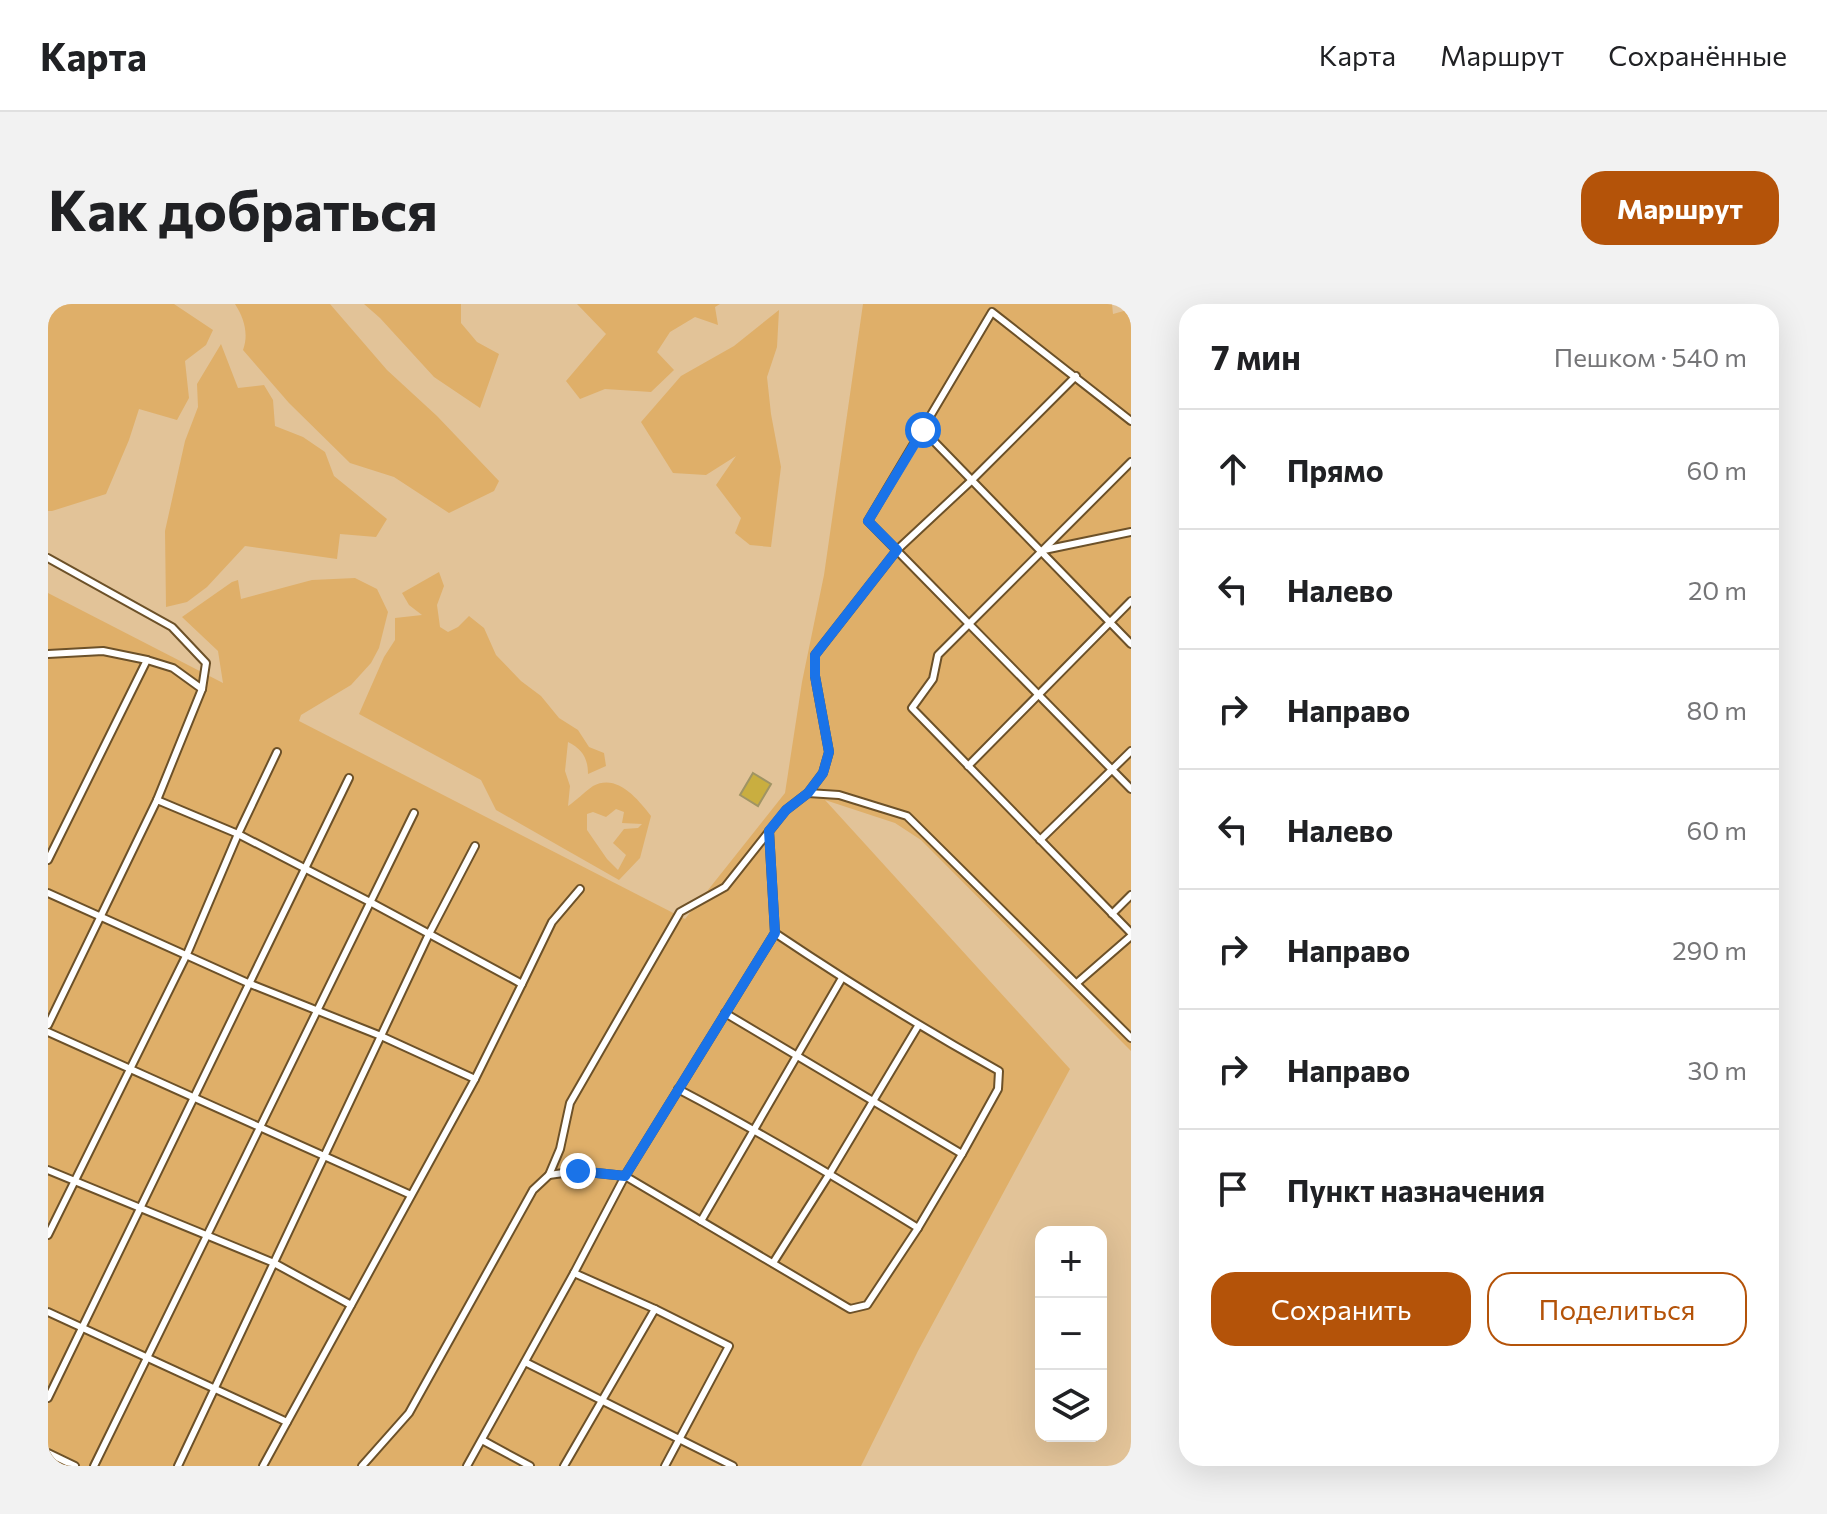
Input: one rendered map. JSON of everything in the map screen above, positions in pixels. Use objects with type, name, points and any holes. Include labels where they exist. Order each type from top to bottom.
[{"type":"lane","points":[[1131,421],[992,312],[868,521],[1131,789]]},
{"type":"lane","points":[[362,1466],[409,1413],[533,1190],[549,1175],[560,1149],[570,1103],[680,912],[725,887],[786,810],[808,793],[823,773],[829,752],[815,676],[815,655],[897,550],[1076,376]]},
{"type":"lane","points":[[923,430],[1131,644]]},
{"type":"lane","points":[[1077,983],[1131,934],[912,708],[933,679],[938,655],[1131,462]]},
{"type":"lane","points":[[1043,552],[1131,532]]},
{"type":"lane","points":[[48,558],[172,627],[206,663],[202,689],[157,800],[48,1025]]},
{"type":"lane","points":[[968,766],[1131,601]]},
{"type":"lane","points":[[48,654],[103,651],[147,660],[173,668],[202,689]]},
{"type":"lane","points":[[48,860],[51,844],[147,660]]},
{"type":"lane","points":[[1040,840],[1131,751]]},
{"type":"lane","points":[[48,1235],[187,954],[277,752]]},
{"type":"lane","points":[[48,1398],[349,778]]},
{"type":"lane","points":[[808,793],[839,795],[907,816],[1131,1038]]},
{"type":"lane","points":[[157,800],[238,834],[522,984]]},
{"type":"lane","points":[[94,1466],[414,813]]},
{"type":"lane","points":[[467,1466],[625,1176],[775,933],[769,831]]},
{"type":"lane","points":[[178,1466],[429,934],[475,846]]},
{"type":"lane","points":[[263,1466],[475,1079],[552,922],[580,889]]},
{"type":"lane","points":[[48,893],[248,983],[381,1036],[475,1079]]},
{"type":"lane","points":[[1112,914],[1131,895]]},
{"type":"lane","points":[[549,1175],[578,1171],[625,1176],[850,1309],[867,1305],[962,1154],[998,1089],[999,1071],[918,1026],[775,933]]},
{"type":"lane","points":[[701,1221],[842,978]]},
{"type":"lane","points":[[725,1013],[962,1154]]},
{"type":"lane","points":[[773,1263],[918,1026]]},
{"type":"lane","points":[[48,1032],[411,1195]]},
{"type":"lane","points":[[678,1089],[830,1173],[918,1228]]},
{"type":"lane","points":[[48,1170],[274,1263],[351,1305]]},
{"type":"lane","points":[[574,1273],[729,1346],[665,1466]]},
{"type":"lane","points":[[564,1466],[655,1309]]},
{"type":"lane","points":[[48,1312],[287,1422]]},
{"type":"lane","points":[[525,1362],[733,1466]]},
{"type":"lane","points":[[482,1440],[530,1466]]},
{"type":"lane","points":[[48,1453],[75,1466]]},
{"type":"shaded area","points":[[48,304],[174,304],[213,330],[206,345],[185,361],[189,398],[177,420],[139,409],[106,494],[52,511],[48,511]]},
{"type":"shaded area","points":[[235,304],[330,304],[387,370],[437,416],[499,481],[494,491],[449,513],[394,477],[350,463],[289,403],[243,350],[245,326]]},
{"type":"shaded area","points":[[364,304],[461,304],[461,323],[477,342],[499,354],[480,408],[434,377]]},
{"type":"shaded area","points":[[577,304],[720,304],[715,307],[718,325],[695,317],[670,332],[657,352],[674,370],[651,392],[605,389],[580,399],[566,381],[606,334]]},
{"type":"shaded area","points":[[863,304],[1112,304],[1113,314],[1131,309],[1131,1051],[921,840],[895,823],[825,800],[1070,1069],[918,1351],[861,1466],[48,1466],[48,593],[223,683],[218,651],[182,617],[232,582],[238,580],[241,599],[312,580],[355,578],[377,589],[388,612],[379,648],[371,663],[351,685],[301,715],[299,721],[685,919],[785,793],[802,682],[824,575]]},
{"type":"shaded area","points":[[779,310],[777,347],[767,377],[781,467],[771,547],[750,545],[735,533],[741,518],[716,485],[736,456],[706,475],[673,473],[641,422],[681,376],[734,346]]},
{"type":"shaded area","points":[[221,344],[238,388],[264,385],[273,400],[275,426],[303,437],[325,452],[334,476],[387,519],[376,537],[340,534],[337,559],[245,546],[207,587],[187,602],[166,607],[165,531],[185,441],[198,407],[197,384]]},
{"type":"shaded area","points":[[439,572],[444,586],[437,605],[440,627],[448,632],[469,616],[484,628],[496,655],[521,681],[541,696],[559,718],[578,730],[589,747],[604,753],[606,766],[588,774],[583,755],[568,742],[565,771],[570,786],[568,806],[593,786],[610,783],[626,790],[651,816],[640,858],[619,880],[496,810],[481,780],[359,714],[384,657],[395,640],[395,618],[422,615],[409,605],[402,593]],"holes":[[[616,809],[624,812],[622,823],[642,824],[638,828],[624,829],[613,843],[626,855],[618,870],[587,830],[587,814],[593,812],[606,817]]]},
{"type":"building","points":[[753,773],[771,784],[758,806],[740,795]]},
{"type":"route","points":[[578,1171],[625,1176],[775,933],[769,831],[786,810],[808,793],[823,773],[829,752],[815,676],[815,655],[897,550],[868,521],[923,430]]}]
